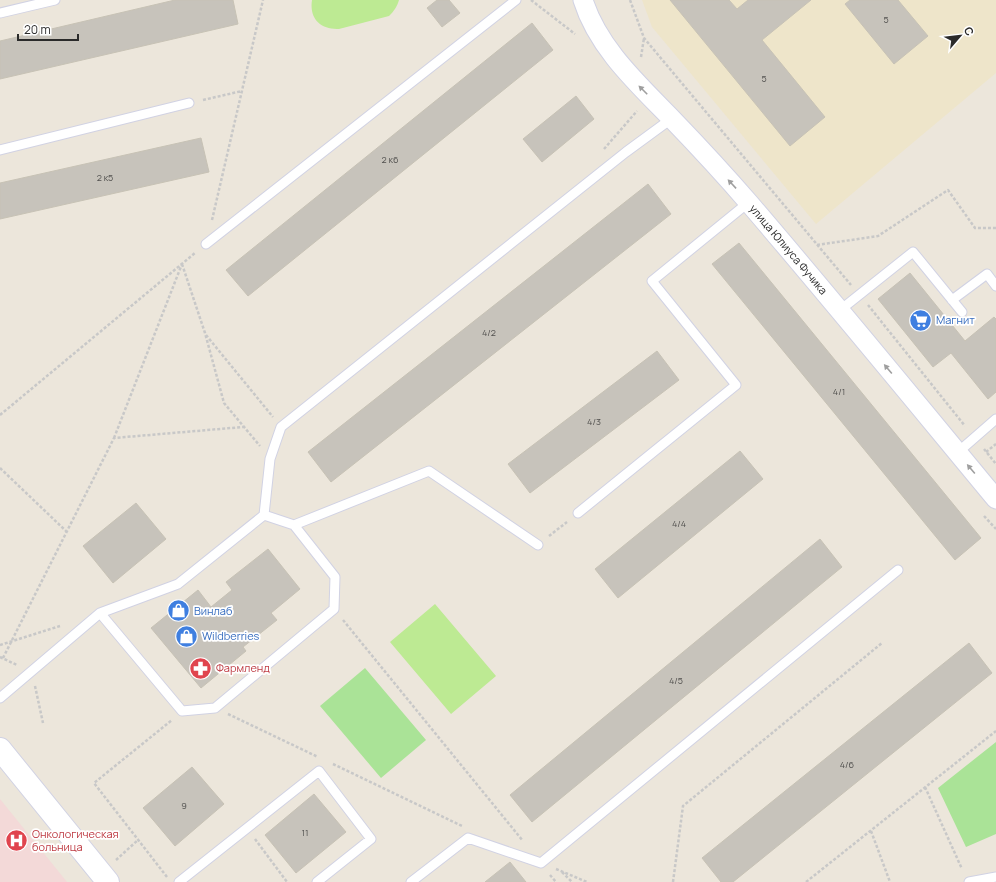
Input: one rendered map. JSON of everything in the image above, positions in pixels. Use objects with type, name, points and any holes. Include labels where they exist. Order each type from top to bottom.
[{"type":"street","name":"улица Юлиуса Фучика","points":[[583,0],[586,10],[606,47],[637,84],[672,119],[748,202],[996,499]]},
{"type":"street","points":[[0,749],[110,873]]},
{"type":"lane","points":[[0,12],[56,0]]},
{"type":"lane","points":[[206,244],[516,0]]},
{"type":"lane","points":[[0,150],[189,103]]},
{"type":"lane","points":[[0,698],[100,613],[178,584],[264,515],[270,459],[281,427],[626,152],[672,119]]},
{"type":"lane","points":[[578,513],[736,385],[652,281],[748,202]]},
{"type":"lane","points":[[839,311],[913,252],[962,312]]},
{"type":"lane","points":[[952,300],[987,274],[996,286]]},
{"type":"lane","points":[[957,453],[996,419]]},
{"type":"lane","points":[[294,525],[429,472],[538,545]]},
{"type":"lane","points":[[100,613],[182,711],[215,708],[334,609],[335,577],[294,525],[264,515]]},
{"type":"lane","points":[[411,882],[468,838],[540,863],[898,570]]},
{"type":"lane","points":[[179,882],[318,771],[370,838],[317,882]]},
{"type":"lane","points":[[967,879],[996,877]]},
{"type":"path","points":[[0,415],[206,244],[263,0]]},
{"type":"path","points":[[630,0],[644,38],[859,295],[996,464]]},
{"type":"path","points":[[189,103],[242,91]]},
{"type":"path","points":[[817,245],[878,236],[948,190],[976,228],[996,228]]},
{"type":"path","points":[[182,264],[205,333],[224,403],[270,459]]},
{"type":"path","points":[[3,658],[114,438],[182,264]]},
{"type":"path","points":[[205,333],[281,427]]},
{"type":"path","points":[[114,438],[243,427]]},
{"type":"path","points":[[986,452],[996,444]]},
{"type":"path","points":[[0,468],[66,532]]},
{"type":"path","points":[[538,545],[578,513]]},
{"type":"path","points":[[334,609],[540,863],[587,882]]},
{"type":"path","points":[[0,645],[63,625]]},
{"type":"path","points":[[673,882],[683,806],[882,643]]},
{"type":"path","points":[[31,671],[43,723]]},
{"type":"path","points":[[215,708],[321,759]]},
{"type":"path","points":[[171,882],[94,783],[182,711]]},
{"type":"path","points":[[806,882],[996,731]]},
{"type":"path","points":[[328,762],[463,826]]},
{"type":"path","points":[[925,787],[967,879]]},
{"type":"path","points":[[247,828],[287,882]]},
{"type":"path","points":[[871,831],[890,882]]},
{"type":"path","points":[[110,873],[138,840]]},
{"type":"path","points":[[560,871],[572,882]]},
{"type":"shaded area","points":[[642,0],[996,0],[996,73],[816,224],[652,27]]},
{"type":"shaded area","name":"Онкологическая больница","points":[[0,799],[67,882],[0,882]]},
{"type":"green space","points":[[312,0],[399,0],[395,9],[389,16],[339,29],[333,29],[327,28],[314,18],[312,13]]},
{"type":"green space","points":[[435,604],[496,676],[451,714],[390,642]]},
{"type":"green space","points":[[365,668],[426,740],[381,778],[320,706]]},
{"type":"green space","points":[[996,742],[996,834],[966,847],[938,788]]},
{"type":"building","points":[[175,0],[233,0],[238,24],[0,79],[0,41]]},
{"type":"building","points":[[437,0],[449,0],[460,13],[442,27],[427,8]]},
{"type":"building","points":[[670,0],[729,0],[737,9],[748,0],[811,0],[762,40],[825,117],[790,146]]},
{"type":"building","points":[[850,0],[898,0],[928,36],[894,64],[845,4]]},
{"type":"building","points":[[532,23],[553,50],[248,296],[226,270]]},
{"type":"building","points":[[576,96],[594,119],[542,162],[523,139]]},
{"type":"building","points":[[201,138],[209,172],[0,219],[0,183]]},
{"type":"building","points":[[648,184],[671,214],[331,482],[308,452]]},
{"type":"building","points":[[739,243],[981,538],[955,560],[712,264]]},
{"type":"building","points":[[910,273],[965,341],[994,317],[996,319],[996,392],[988,399],[951,353],[933,367],[878,299]]},
{"type":"building","points":[[657,351],[679,380],[530,493],[508,464]]},
{"type":"building","points":[[740,451],[763,479],[618,598],[595,569]]},
{"type":"building","points":[[136,503],[166,539],[113,583],[83,546]]},
{"type":"building","points":[[820,539],[842,567],[532,822],[510,795]]},
{"type":"building","points":[[268,549],[300,589],[271,613],[277,620],[243,647],[246,651],[201,688],[151,628],[198,590],[211,607],[232,590],[226,582]]},
{"type":"building","points":[[969,643],[992,673],[733,882],[721,882],[702,858]]},
{"type":"building","points":[[192,767],[224,804],[175,846],[143,808]]},
{"type":"building","points":[[314,794],[346,832],[296,873],[265,835]]},
{"type":"building","points":[[510,862],[526,882],[485,882]]},
{"type":"place","name":"Магнит","points":[[921,320]]},
{"type":"place","name":"Винлаб","points":[[178,611]]},
{"type":"place","name":"Wildberries","points":[[186,636]]},
{"type":"place","name":"Фармленд","points":[[201,668]]},
{"type":"place","name":"Онкологическая больница","points":[[17,840]]}]
